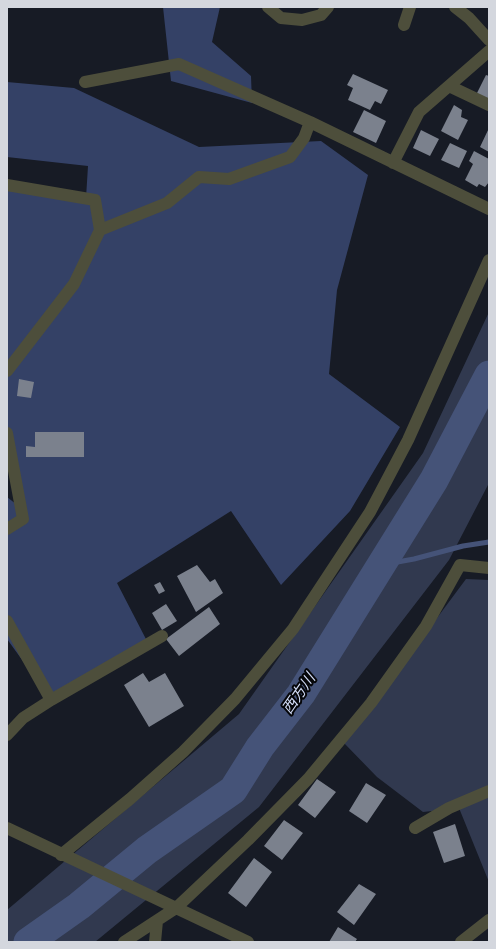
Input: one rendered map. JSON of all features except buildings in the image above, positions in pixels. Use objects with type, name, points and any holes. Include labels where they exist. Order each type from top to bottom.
[{"type":"street","points":[[268,7],[282,18],[302,20],[322,14],[328,7]]},
{"type":"street","points":[[404,25],[410,7]]},
{"type":"street","points":[[455,7],[469,18],[489,40]]},
{"type":"street","points":[[393,163],[419,112],[489,51]]},
{"type":"street","points":[[85,82],[179,64],[310,122],[489,209]]},
{"type":"street","points":[[449,86],[489,105]]},
{"type":"street","points":[[100,230],[167,203],[199,177],[229,179],[290,157],[304,138],[310,122]]},
{"type":"street","points":[[7,185],[95,200],[100,230],[74,284],[7,371]]},
{"type":"street","points":[[66,857],[183,752],[235,699],[293,629],[377,499],[408,440],[489,260]]},
{"type":"street","points":[[7,433],[23,520],[7,529]]},
{"type":"street","points":[[124,942],[176,908],[248,840],[308,779],[371,703],[426,626],[460,565],[489,568]]},
{"type":"street","points":[[7,621],[51,700]]},
{"type":"street","points":[[7,734],[22,718],[162,636]]},
{"type":"street","points":[[415,828],[449,808],[489,791]]},
{"type":"street","points":[[7,828],[248,942]]},
{"type":"street","points":[[461,942],[489,920]]},
{"type":"street","points":[[155,942],[157,921]]},
{"type":"shaded area","points":[[163,7],[220,7],[212,42],[251,76],[252,103],[171,81]]},
{"type":"shaded area","points":[[7,82],[74,88],[199,147],[321,141],[368,175],[337,290],[329,374],[400,427],[350,511],[281,585],[231,511],[117,583],[148,643],[51,700],[7,639],[7,497],[21,508],[7,433],[7,188],[86,198],[88,166],[7,157]]},
{"type":"shaded area","points":[[489,312],[489,483],[449,560],[259,807],[95,942],[7,942],[7,910],[239,714],[423,453]]},
{"type":"shaded area","points":[[466,579],[489,580],[489,882],[459,808],[423,812],[377,777],[344,743]]},
{"type":"waterway","name":"西方川","points":[[28,942],[79,906],[147,850],[233,790],[260,747],[301,694],[434,480],[489,375]]},
{"type":"waterway","points":[[381,565],[414,559],[463,546],[489,542]]}]
